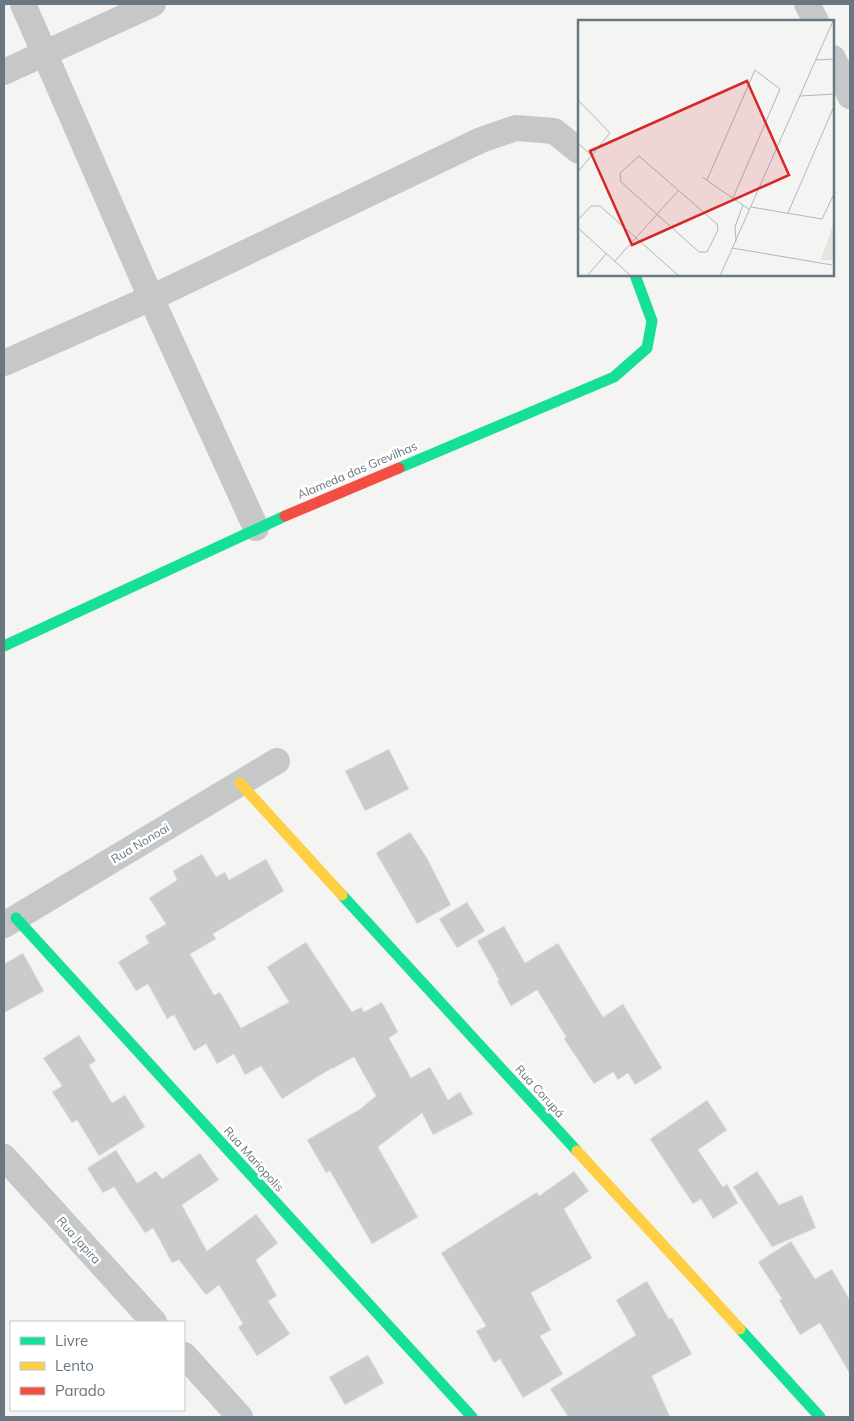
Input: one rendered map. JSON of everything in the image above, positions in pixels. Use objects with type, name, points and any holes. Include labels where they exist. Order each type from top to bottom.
[{"type":"street","points":[[23,4],[46,53],[151,298],[256,528]]},
{"type":"street","points":[[4,72],[153,4]]},
{"type":"street","points":[[807,4],[815,20]]},
{"type":"street","points":[[834,60],[850,96]]},
{"type":"street","points":[[4,363],[151,298],[490,137],[516,128],[554,131],[578,150]]},
{"type":"street","name":"Alameda das Grevilhas","points":[[4,646],[256,528],[614,377],[647,348],[652,321],[635,276]]},
{"type":"street","name":"Rua Nonoai","points":[[10,922],[277,761]]},
{"type":"street","name":"Rua Corupá","points":[[240,783],[820,1417]]},
{"type":"street","name":"Rua Mariopolis","points":[[10,922],[472,1417]]},
{"type":"street","name":"Rua Japira","points":[[4,1157],[153,1321]]},
{"type":"street","points":[[185,1356],[240,1417]]},
{"type":"building","points":[[389,749],[409,789],[365,811],[345,771]]},
{"type":"building","points":[[410,832],[427,858],[451,905],[417,924],[376,853]]},
{"type":"building","points":[[202,854],[216,877],[225,872],[229,880],[266,859],[284,891],[213,934],[216,939],[190,954],[214,995],[220,992],[241,1028],[289,1002],[267,967],[306,942],[352,1012],[361,1007],[364,1012],[382,1002],[398,1032],[389,1038],[411,1078],[430,1067],[448,1100],[460,1092],[473,1114],[433,1135],[422,1113],[378,1147],[418,1217],[372,1244],[330,1171],[326,1173],[307,1140],[360,1109],[376,1096],[354,1057],[332,1068],[282,1099],[261,1066],[245,1075],[234,1054],[217,1064],[206,1044],[194,1051],[174,1015],[167,1019],[148,984],[136,991],[118,962],[149,943],[145,936],[166,924],[149,898],[177,880],[173,871]]},
{"type":"building","points":[[467,902],[485,931],[457,948],[439,919]]},
{"type":"building","points":[[504,926],[525,963],[558,943],[603,1017],[623,1004],[662,1068],[635,1085],[628,1073],[618,1080],[613,1072],[594,1084],[564,1039],[566,1037],[537,990],[511,1006],[477,941]]},
{"type":"building","points":[[23,953],[44,991],[4,1013],[4,964]]},
{"type":"building","points":[[79,1035],[96,1061],[89,1065],[112,1103],[125,1095],[145,1127],[99,1156],[77,1120],[72,1123],[52,1092],[62,1086],[43,1058]]},
{"type":"building","points":[[707,1100],[727,1130],[698,1150],[723,1187],[727,1184],[738,1203],[713,1219],[701,1199],[693,1204],[650,1139]]},
{"type":"building","points":[[116,1150],[137,1183],[156,1171],[162,1179],[200,1153],[219,1180],[182,1205],[207,1251],[256,1214],[278,1243],[256,1260],[277,1296],[268,1301],[290,1334],[257,1356],[238,1327],[243,1324],[219,1285],[206,1295],[179,1260],[172,1263],[153,1228],[145,1233],[114,1187],[103,1193],[87,1168]]},
{"type":"building","points":[[574,1171],[589,1191],[564,1209],[592,1258],[531,1293],[551,1330],[540,1336],[563,1374],[523,1398],[500,1359],[494,1363],[476,1331],[486,1326],[441,1253],[537,1192],[539,1196]]},
{"type":"building","points":[[757,1171],[779,1205],[802,1195],[816,1228],[772,1247],[733,1187]]},
{"type":"building","points":[[791,1241],[815,1279],[832,1269],[850,1300],[850,1374],[820,1323],[800,1335],[779,1300],[782,1299],[758,1262]]},
{"type":"building","points":[[647,1281],[669,1319],[672,1318],[692,1354],[652,1376],[670,1417],[568,1417],[550,1389],[636,1335],[616,1300]]},
{"type":"building","points":[[368,1355],[384,1383],[345,1405],[329,1377]]},
{"type":"traffic: fast","points":[[399,468],[614,377],[647,348],[652,321],[635,276]]},
{"type":"traffic: fast","points":[[4,646],[285,516]]},
{"type":"traffic: fast","points":[[342,895],[577,1151]]},
{"type":"traffic: fast","points":[[16,918],[472,1417]]},
{"type":"traffic: fast","points":[[740,1329],[820,1417]]},
{"type":"traffic: slow","points":[[240,783],[342,895]]},
{"type":"traffic: slow","points":[[577,1151],[740,1329]]},
{"type":"traffic: jam","points":[[285,516],[399,468]]}]
